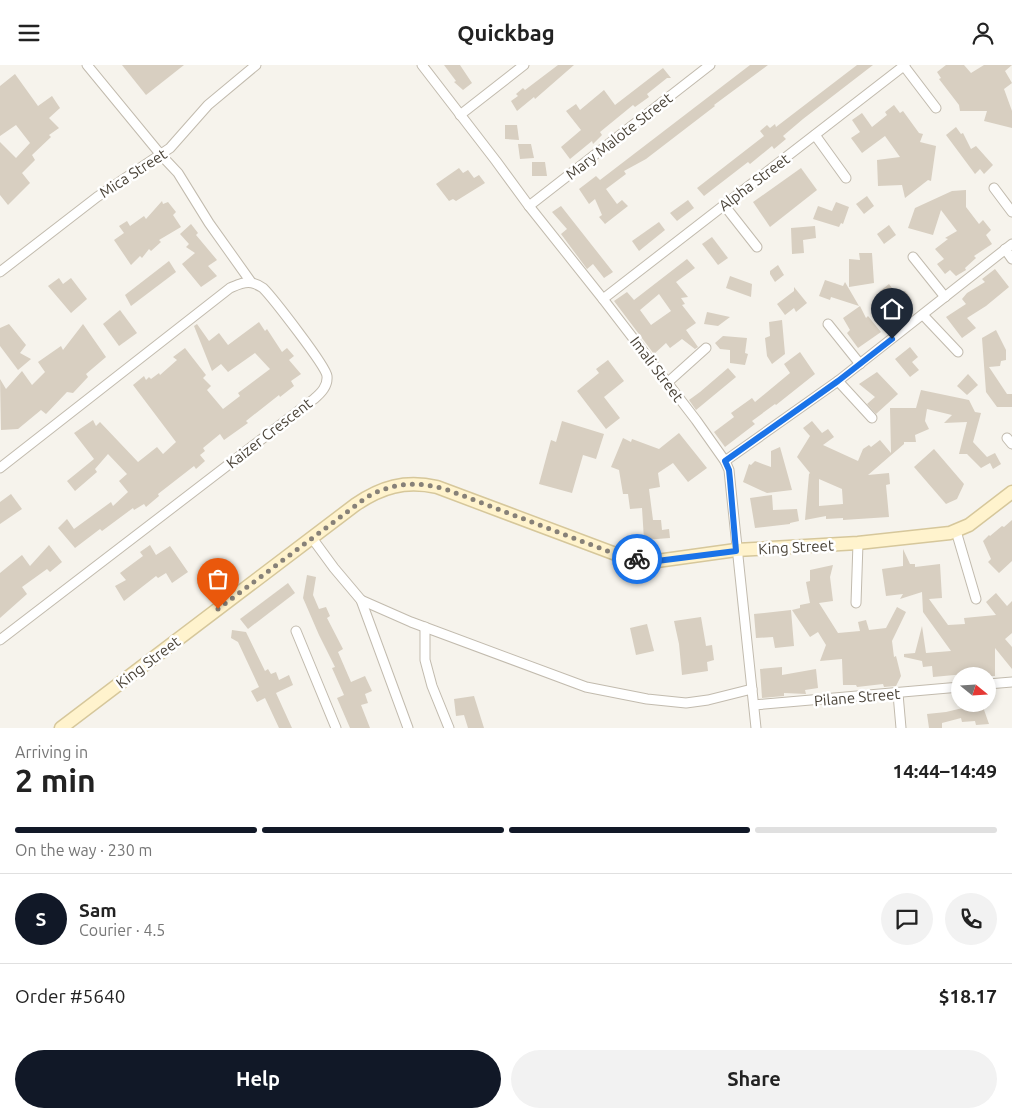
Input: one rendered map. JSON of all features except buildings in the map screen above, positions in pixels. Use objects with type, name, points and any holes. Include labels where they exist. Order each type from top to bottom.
[{"type":"street","name":"Kaizer Crescent","points":[[0,640],[314,399],[323,390],[327,380],[323,365],[264,290],[251,282],[209,223],[178,173],[87,65]]},
{"type":"street","name":"Mica Street","points":[[0,272],[102,193],[161,155],[176,143],[208,105],[256,65]]},
{"type":"street","name":"Imali Street","points":[[422,65],[528,206],[668,383],[725,461],[729,470],[756,728]]},
{"type":"street","points":[[460,115],[524,65]]},
{"type":"street","name":"Mary Malote Street","points":[[528,206],[710,65]]},
{"type":"street","points":[[904,65],[936,109]]},
{"type":"street","name":"Alpha Street","points":[[603,299],[904,65]]},
{"type":"street","points":[[815,135],[846,179]]},
{"type":"street","points":[[994,188],[1012,212]]},
{"type":"street","points":[[724,205],[757,247]]},
{"type":"street","points":[[725,461],[838,381],[1008,246],[1012,259]]},
{"type":"street","points":[[913,257],[945,297]]},
{"type":"street","points":[[0,468],[230,288],[240,283],[251,282]]},
{"type":"street","points":[[923,315],[958,352]]},
{"type":"street","points":[[828,324],[860,364]]},
{"type":"street","points":[[668,383],[706,348]]},
{"type":"street","points":[[838,381],[872,418]]},
{"type":"street","name":"King Street","points":[[61,728],[355,505],[379,490],[416,483],[448,490],[610,552],[632,559],[657,561],[736,551],[858,543],[956,531],[969,525],[1012,493]]},
{"type":"street","points":[[956,531],[976,599]]},
{"type":"street","points":[[312,538],[361,600],[408,728]]},
{"type":"street","points":[[856,603],[858,543]]},
{"type":"street","points":[[361,600],[390,614],[586,687],[647,699],[686,703],[708,700],[752,689]]},
{"type":"street","points":[[424,627],[427,670],[449,728]]},
{"type":"street","points":[[296,631],[336,728]]},
{"type":"street","points":[[996,683],[1012,682]]},
{"type":"street","name":"Pilane Street","points":[[754,705],[951,688]]},
{"type":"street","points":[[898,694],[901,728]]},
{"type":"way so far","points":[[218,609],[367,497],[379,490],[416,483],[448,490],[610,552],[637,559]]},
{"type":"route","points":[[637,559],[657,561],[736,551],[729,470],[725,461],[838,381],[892,339]]}]
